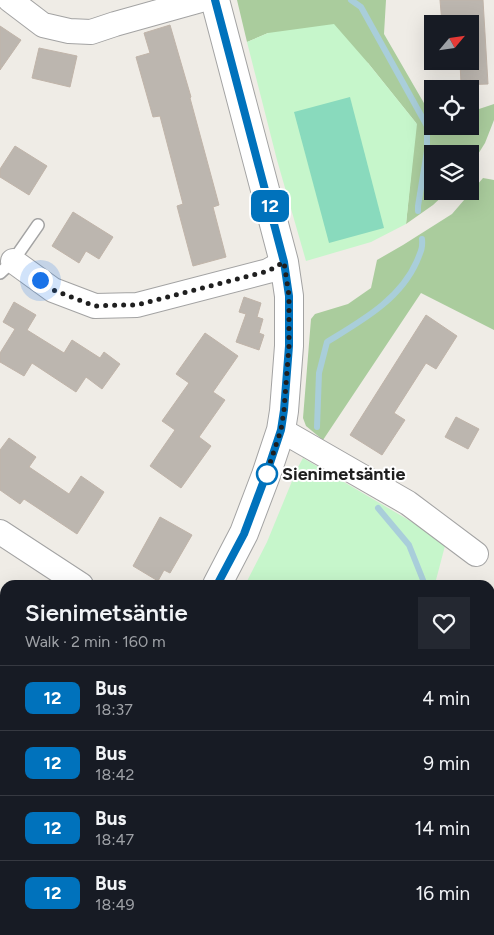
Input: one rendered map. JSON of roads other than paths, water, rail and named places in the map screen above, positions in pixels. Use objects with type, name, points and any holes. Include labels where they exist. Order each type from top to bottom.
[{"type":"street","points":[[10,0],[43,25],[69,31],[91,32],[202,0]]},
{"type":"street","points":[[215,0],[284,262],[289,296],[289,346],[281,430],[244,534],[220,580]]},
{"type":"street","points":[[6,267],[53,290],[95,306],[137,305],[268,271],[284,262]]},
{"type":"street","points":[[281,430],[408,504],[476,554]]},
{"type":"street","points":[[0,532],[73,580]]},
{"type":"lane","points":[[6,267],[38,225]]},
{"type":"waterway","points":[[351,0],[361,7],[427,126],[427,151],[418,211]]},
{"type":"waterway","points":[[317,427],[319,373],[327,342],[366,317],[401,287],[417,261],[422,248],[422,239]]},
{"type":"waterway","points":[[378,508],[409,545],[423,580]]},
{"type":"place","name":"Sienimetsäntie","points":[[267,474]]}]
